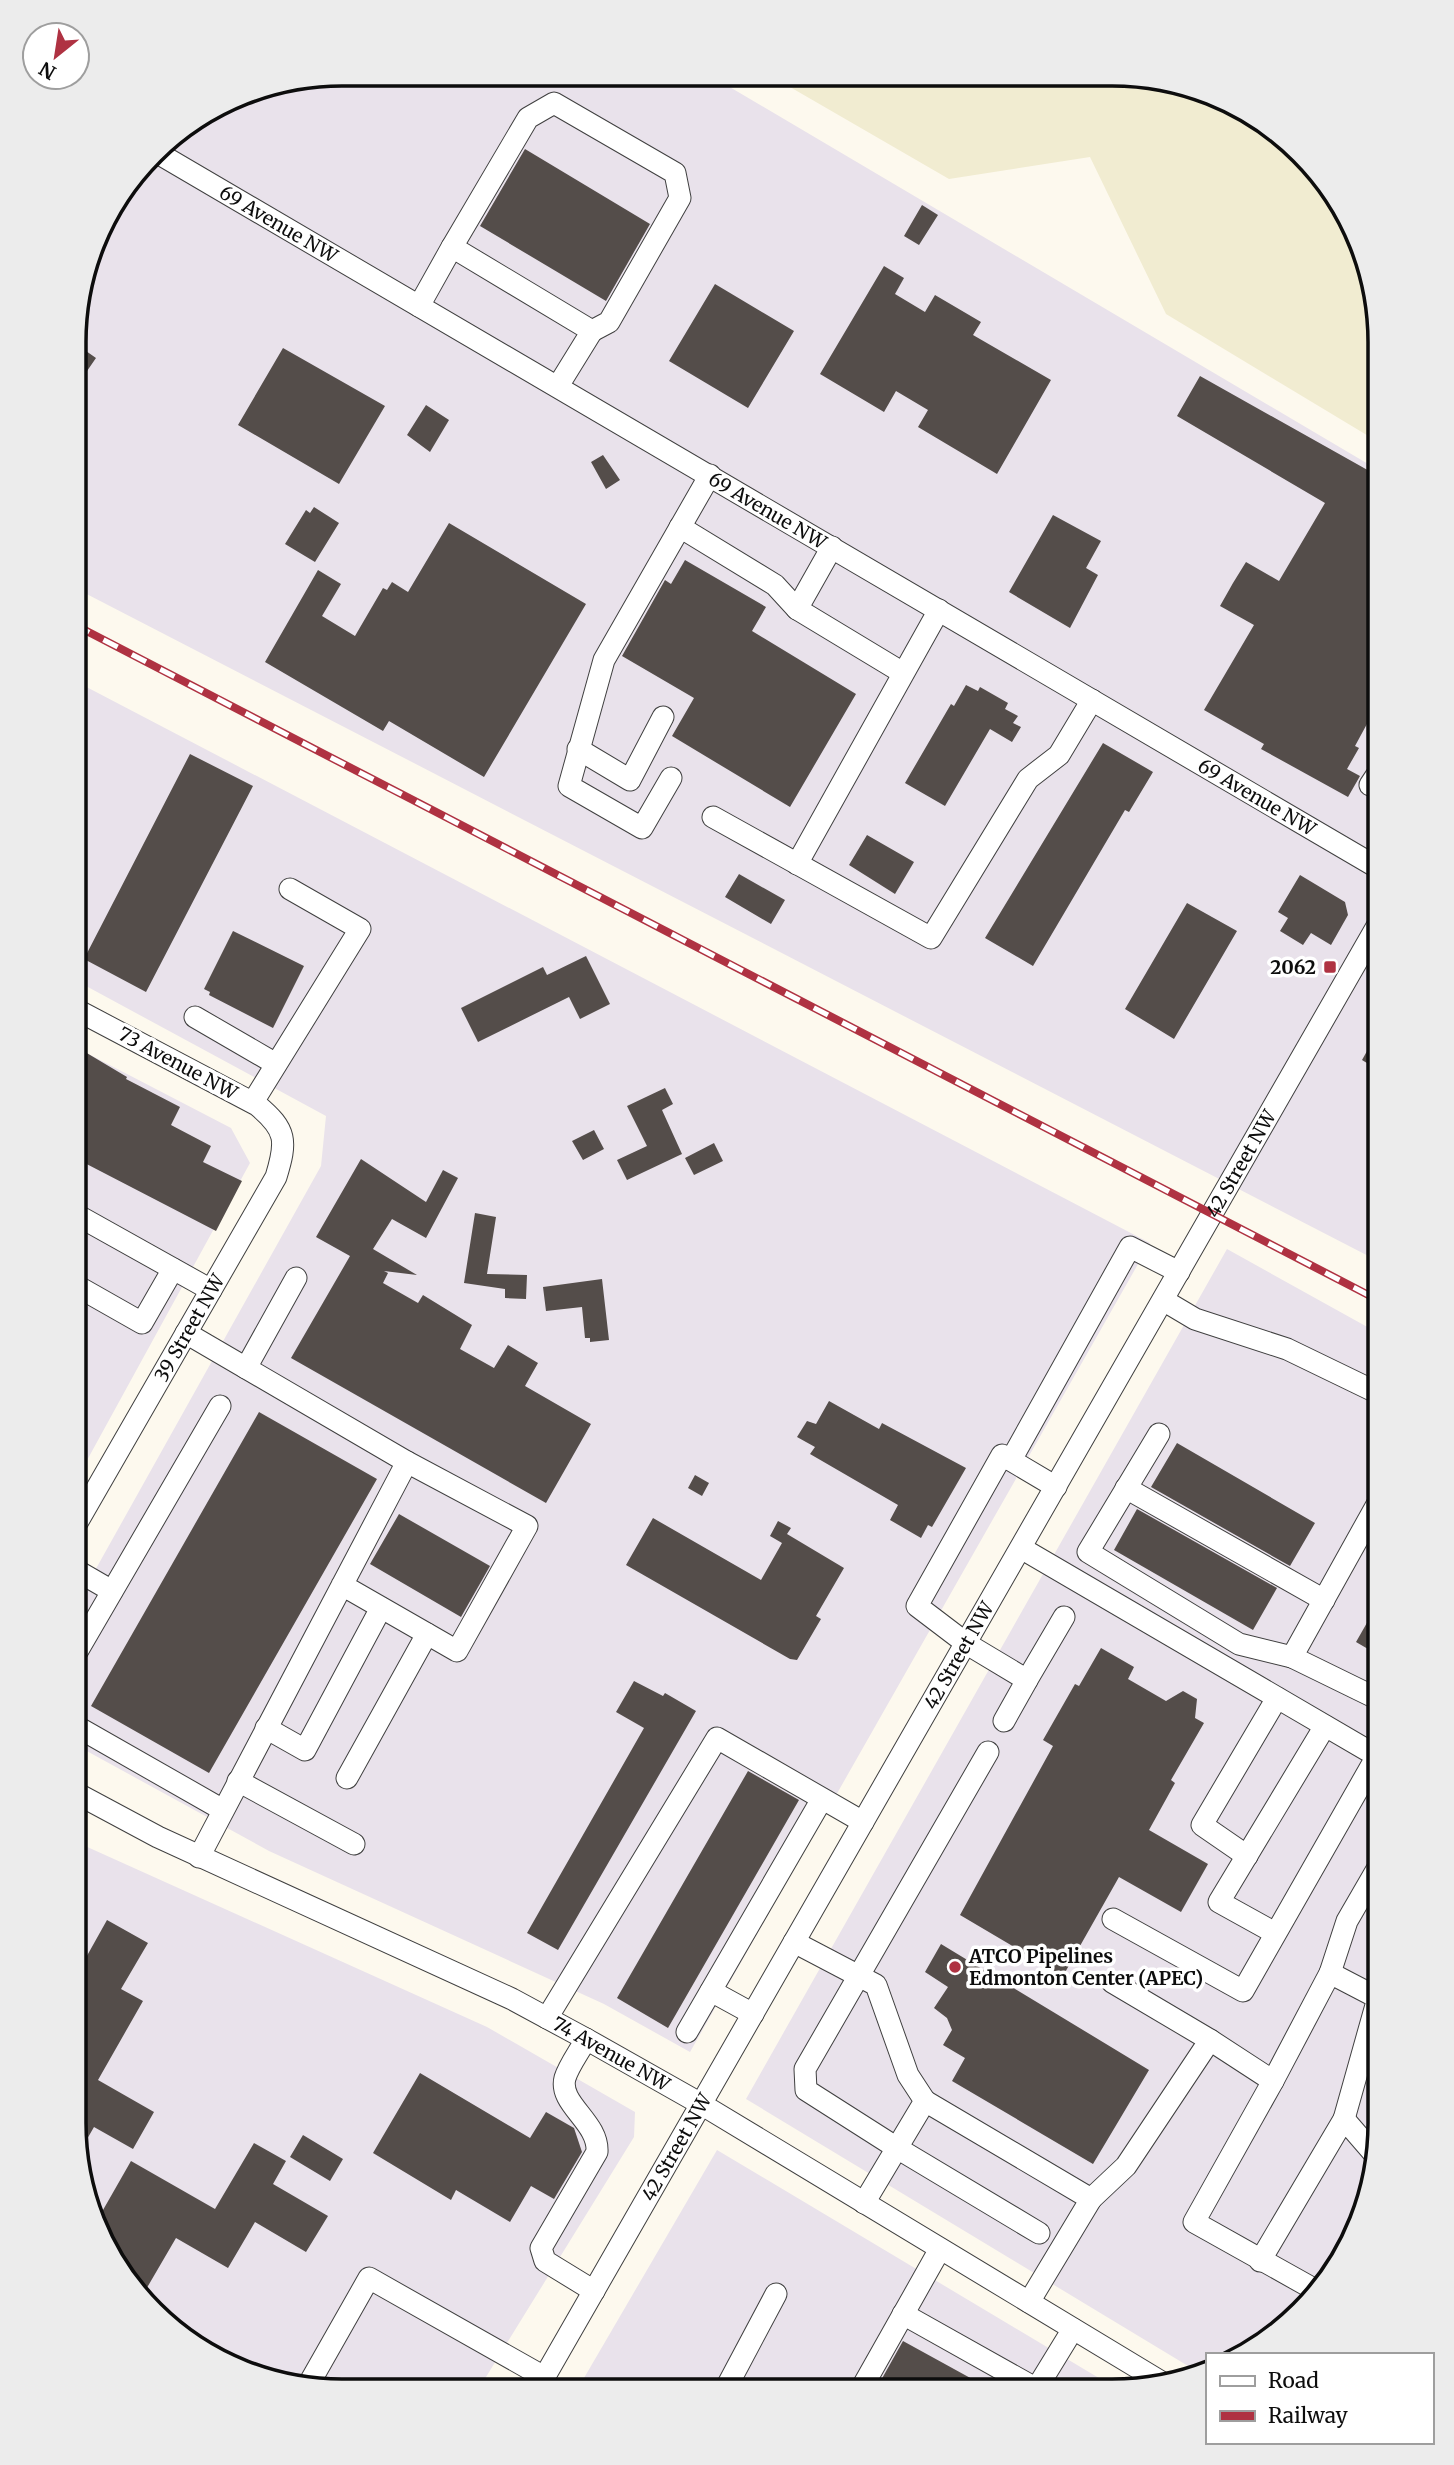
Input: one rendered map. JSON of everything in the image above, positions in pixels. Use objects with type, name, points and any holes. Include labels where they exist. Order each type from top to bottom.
[{"type":"street","points":[[419,306],[528,118],[554,103],[675,173],[680,198],[609,322],[592,331],[558,386]]},
{"type":"street","name":"69 Avenue NW","points":[[165,157],[1368,862]]},
{"type":"street","points":[[452,247],[592,331]]},
{"type":"street","points":[[671,778],[642,828],[569,786],[604,660],[710,475]]},
{"type":"street","points":[[680,527],[775,585],[797,609],[903,673]]},
{"type":"street","points":[[797,609],[832,547]]},
{"type":"street","points":[[797,864],[939,610]]},
{"type":"street","points":[[713,817],[931,938],[1028,779],[1059,755],[1092,700]]},
{"type":"street","points":[[630,780],[663,717]]},
{"type":"street","points":[[578,749],[659,799]]},
{"type":"street","points":[[253,1102],[360,929],[290,889]]},
{"type":"street","name":"42 Street NW","points":[[544,2379],[1368,942]]},
{"type":"street","name":"73 Avenue NW","points":[[86,1015],[253,1102],[277,1122]]},
{"type":"street","points":[[195,1017],[276,1064]]},
{"type":"street","name":"39 Street NW","points":[[86,1507],[276,1177],[286,1146],[277,1122]]},
{"type":"street","points":[[86,1220],[211,1290]]},
{"type":"street","points":[[1011,1460],[1130,1247],[1179,1272]]},
{"type":"street","points":[[86,1291],[142,1323],[173,1269]]},
{"type":"street","points":[[246,1368],[296,1278]]},
{"type":"street","points":[[1163,1300],[1195,1319],[1287,1349],[1368,1388]]},
{"type":"street","points":[[186,1333],[407,1462],[527,1526],[457,1651],[342,1585]]},
{"type":"street","points":[[86,1636],[220,1406]]},
{"type":"street","points":[[1159,1434],[1088,1552],[1239,1644],[1293,1657],[1368,1694]]},
{"type":"street","points":[[1027,1680],[967,1644],[917,1606],[1002,1455],[1056,1486]]},
{"type":"street","points":[[199,1857],[407,1462]]},
{"type":"street","points":[[1126,1488],[1324,1600]]},
{"type":"street","points":[[1293,1657],[1368,1521]]},
{"type":"street","points":[[1021,1548],[1368,1751]]},
{"type":"street","points":[[86,1576],[112,1591]]},
{"type":"street","points":[[266,1728],[305,1750],[381,1608]]},
{"type":"street","points":[[1004,1721],[1064,1617]]},
{"type":"street","points":[[347,1779],[427,1634]]},
{"type":"street","points":[[1247,1856],[1202,1825],[1277,1698]]},
{"type":"street","points":[[1275,1933],[1219,1902],[1325,1726]]},
{"type":"street","points":[[86,1732],[223,1810]]},
{"type":"street","points":[[547,2018],[717,1738],[863,1822]]},
{"type":"street","points":[[988,1752],[805,2069],[806,2090],[897,2148],[1039,2232]]},
{"type":"street","points":[[1113,1919],[1242,1991],[1368,1772]]},
{"type":"street","points":[[238,1781],[354,1844]]},
{"type":"street","name":"74 Avenue NW","points":[[86,1798],[199,1857],[412,1952],[586,2039],[701,2104],[1151,2376]]},
{"type":"street","points":[[687,2032],[822,1799]]},
{"type":"street","points":[[1309,2287],[1194,2222],[1330,1973],[1347,1921],[1368,1885]]},
{"type":"street","points":[[794,1942],[876,1985],[908,2075],[925,2101],[1091,2199]]},
{"type":"street","points":[[1330,1973],[1368,1993]]},
{"type":"street","points":[[1112,1982],[1273,2081]]},
{"type":"street","points":[[711,1991],[753,2014]]},
{"type":"street","points":[[1261,2261],[1343,2119],[1368,2033]]},
{"type":"street","points":[[586,2039],[565,2079],[565,2088],[573,2107],[593,2130],[597,2152],[541,2248],[545,2261],[594,2291]]},
{"type":"street","points":[[1029,2302],[1091,2199],[1126,2166],[1210,2040]]},
{"type":"street","points":[[864,2203],[925,2101]]},
{"type":"street","points":[[1343,2119],[1367,2146]]},
{"type":"street","points":[[867,2379],[940,2249]]},
{"type":"street","points":[[313,2377],[369,2278],[533,2379]]},
{"type":"street","points":[[731,2379],[776,2294]]},
{"type":"street","points":[[903,2314],[1016,2379]]},
{"type":"street","points":[[1042,2379],[1073,2329]]},
{"type":"shaded area","points":[[728,86],[1368,464],[1368,1256],[86,594],[88,309],[94,276],[105,244],[120,214],[149,173],[186,139],[229,112],[276,94],[309,88]]},
{"type":"shaded area","points":[[788,86],[1129,86],[1178,94],[1210,105],[1240,120],[1281,149],[1305,173],[1334,214],[1349,244],[1360,276],[1368,325],[1368,436],[1166,314],[1090,157],[949,179]]},
{"type":"shaded area","points":[[86,687],[1150,1243],[690,2052],[604,2004],[269,1851],[86,1751],[86,1587],[321,1166],[326,1116],[86,986]]},
{"type":"shaded area","points":[[86,1053],[231,1128],[250,1163],[86,1462]]},
{"type":"shaded area","points":[[1227,1249],[1368,1327],[1368,2140],[1360,2189],[1349,2221],[1334,2251],[1305,2292],[1281,2316],[1254,2336],[1225,2353],[1206,2353],[1206,2362],[1190,2367],[746,2099]]},
{"type":"shaded area","points":[[86,1846],[487,2027],[635,2112],[634,2137],[485,2379],[325,2379],[276,2371],[229,2353],[186,2326],[149,2292],[120,2251],[105,2221],[94,2189],[86,2140]]},
{"type":"shaded area","points":[[717,2150],[1101,2379],[583,2379]]},
{"type":"building","points":[[525,149],[650,224],[606,301],[480,226]]},
{"type":"building","points":[[922,205],[938,215],[919,245],[904,236]]},
{"type":"building","points":[[884,266],[904,278],[895,294],[925,312],[935,295],[981,322],[973,335],[1051,380],[997,474],[918,427],[928,410],[896,391],[884,412],[820,374]]},
{"type":"building","points":[[715,284],[794,331],[748,408],[669,361]]},
{"type":"building","points":[[283,348],[385,406],[339,484],[238,425]]},
{"type":"building","points":[[86,351],[96,358],[86,372]]},
{"type":"building","points":[[1200,376],[1368,470],[1368,722],[1355,746],[1359,748],[1347,769],[1360,776],[1348,797],[1261,749],[1264,744],[1204,710],[1254,625],[1220,606],[1233,583],[1246,562],[1279,581],[1325,503],[1177,416]]},
{"type":"building","points":[[426,405],[449,420],[430,452],[407,435]]},
{"type":"building","points":[[603,455],[620,480],[606,489],[591,462]]},
{"type":"building","points":[[314,507],[339,523],[315,562],[285,544],[306,510],[310,513]]},
{"type":"building","points":[[1053,515],[1101,541],[1086,568],[1098,575],[1070,628],[1009,592]]},
{"type":"building","points":[[449,523],[586,604],[484,777],[389,721],[383,731],[265,662],[318,570],[341,584],[322,616],[355,636],[383,588],[387,590],[392,582],[408,592]]},
{"type":"building","points":[[685,560],[766,607],[752,631],[856,694],[790,807],[672,736],[694,698],[622,656],[665,580],[671,584]]},
{"type":"building","points":[[966,685],[978,691],[980,687],[1008,703],[1005,709],[1018,716],[1013,723],[1021,727],[1012,742],[990,729],[945,806],[905,783],[951,704],[954,706]]},
{"type":"building","points":[[1103,743],[1153,772],[1129,812],[1125,810],[1033,966],[985,938]]},
{"type":"building","points":[[190,754],[253,786],[146,992],[86,960],[86,955]]},
{"type":"building","points":[[867,835],[914,862],[895,894],[849,865]]},
{"type":"building","points":[[739,874],[785,900],[771,924],[725,897]]},
{"type":"building","points":[[1300,875],[1345,902],[1348,915],[1331,945],[1311,933],[1303,945],[1280,931],[1288,918],[1278,912]]},
{"type":"building","points":[[1187,903],[1237,931],[1174,1039],[1125,1009]]},
{"type":"building","points":[[233,931],[304,966],[273,1028],[209,995],[210,992],[204,989]]},
{"type":"building","points":[[586,956],[610,1004],[580,1019],[569,997],[478,1042],[461,1008],[543,967],[547,975]]},
{"type":"building","points":[[1368,1049],[1368,1064],[1362,1060]]},
{"type":"building","points":[[86,1053],[127,1077],[126,1079],[180,1107],[171,1125],[211,1146],[203,1162],[242,1181],[216,1231],[86,1164]]},
{"type":"building","points":[[665,1088],[673,1104],[662,1110],[682,1154],[627,1180],[617,1160],[647,1146],[627,1106]]},
{"type":"building","points":[[594,1130],[604,1149],[583,1160],[572,1141]]},
{"type":"building","points":[[714,1143],[723,1161],[694,1175],[685,1158]]},
{"type":"building","points":[[361,1159],[426,1202],[443,1170],[458,1178],[426,1238],[392,1219],[373,1249],[417,1275],[384,1271],[388,1273],[383,1283],[418,1303],[423,1295],[472,1325],[460,1349],[494,1368],[508,1345],[538,1363],[525,1386],[591,1424],[546,1503],[291,1358],[350,1256],[316,1237]]},
{"type":"building","points":[[475,1213],[496,1217],[487,1274],[527,1275],[526,1299],[505,1298],[505,1289],[464,1283]]},
{"type":"building","points":[[602,1279],[609,1340],[590,1342],[590,1338],[585,1338],[582,1307],[546,1311],[543,1287]]},
{"type":"building","points":[[829,1401],[879,1429],[882,1423],[966,1468],[932,1527],[928,1525],[921,1538],[890,1520],[898,1505],[810,1454],[815,1447],[797,1437],[807,1421],[816,1424]]},
{"type":"building","points":[[259,1412],[377,1479],[209,1773],[91,1706]]},
{"type":"building","points":[[1177,1443],[1315,1523],[1290,1566],[1151,1487]]},
{"type":"building","points":[[695,1475],[709,1483],[702,1496],[688,1488]]},
{"type":"building","points":[[1137,1509],[1277,1588],[1253,1630],[1114,1550]]},
{"type":"building","points":[[399,1514],[490,1566],[461,1617],[370,1564]]},
{"type":"building","points":[[653,1518],[761,1580],[782,1543],[770,1536],[778,1521],[791,1528],[787,1534],[844,1568],[816,1616],[821,1619],[797,1660],[790,1659],[626,1565]]},
{"type":"building","points":[[1368,1621],[1368,1649],[1356,1642]]},
{"type":"building","points":[[1101,1648],[1134,1667],[1128,1679],[1166,1701],[1183,1691],[1197,1699],[1195,1718],[1204,1723],[1171,1780],[1175,1783],[1149,1830],[1208,1864],[1181,1912],[1119,1877],[1063,1976],[960,1915],[1053,1746],[1043,1740],[1075,1684],[1079,1686]]},
{"type":"building","points":[[634,1681],[663,1696],[665,1693],[696,1711],[558,1950],[527,1933],[644,1728],[616,1712]]},
{"type":"building","points":[[748,1771],[799,1800],[668,2028],[617,1998]]},
{"type":"building","points":[[107,1920],[148,1943],[121,1989],[143,2001],[98,2080],[154,2112],[133,2149],[94,2127],[86,2141],[86,1958]]},
{"type":"building","points":[[941,1944],[1149,2070],[1093,2164],[952,2081],[965,2058],[943,2045],[952,2030],[947,2018],[934,2008],[948,1987],[925,1972]]},
{"type":"building","points":[[420,2073],[530,2138],[546,2112],[574,2128],[582,2152],[554,2199],[531,2186],[510,2222],[456,2190],[451,2200],[373,2153]]},
{"type":"building","points":[[303,2135],[343,2159],[330,2181],[290,2157]]},
{"type":"building","points":[[254,2143],[286,2161],[273,2184],[328,2216],[306,2252],[255,2222],[228,2268],[176,2238],[146,2289],[120,2251],[102,2212],[131,2161],[215,2209]]},
{"type":"building","points":[[903,2341],[972,2379],[882,2379]]},
{"type":"railway","points":[[86,631],[1368,1295]]},
{"type":"place","name":"2062","points":[[1330,967]]},
{"type":"place","name":"ATCO Pipelines Edmonton Center (APEC)","points":[[955,1967]]}]
